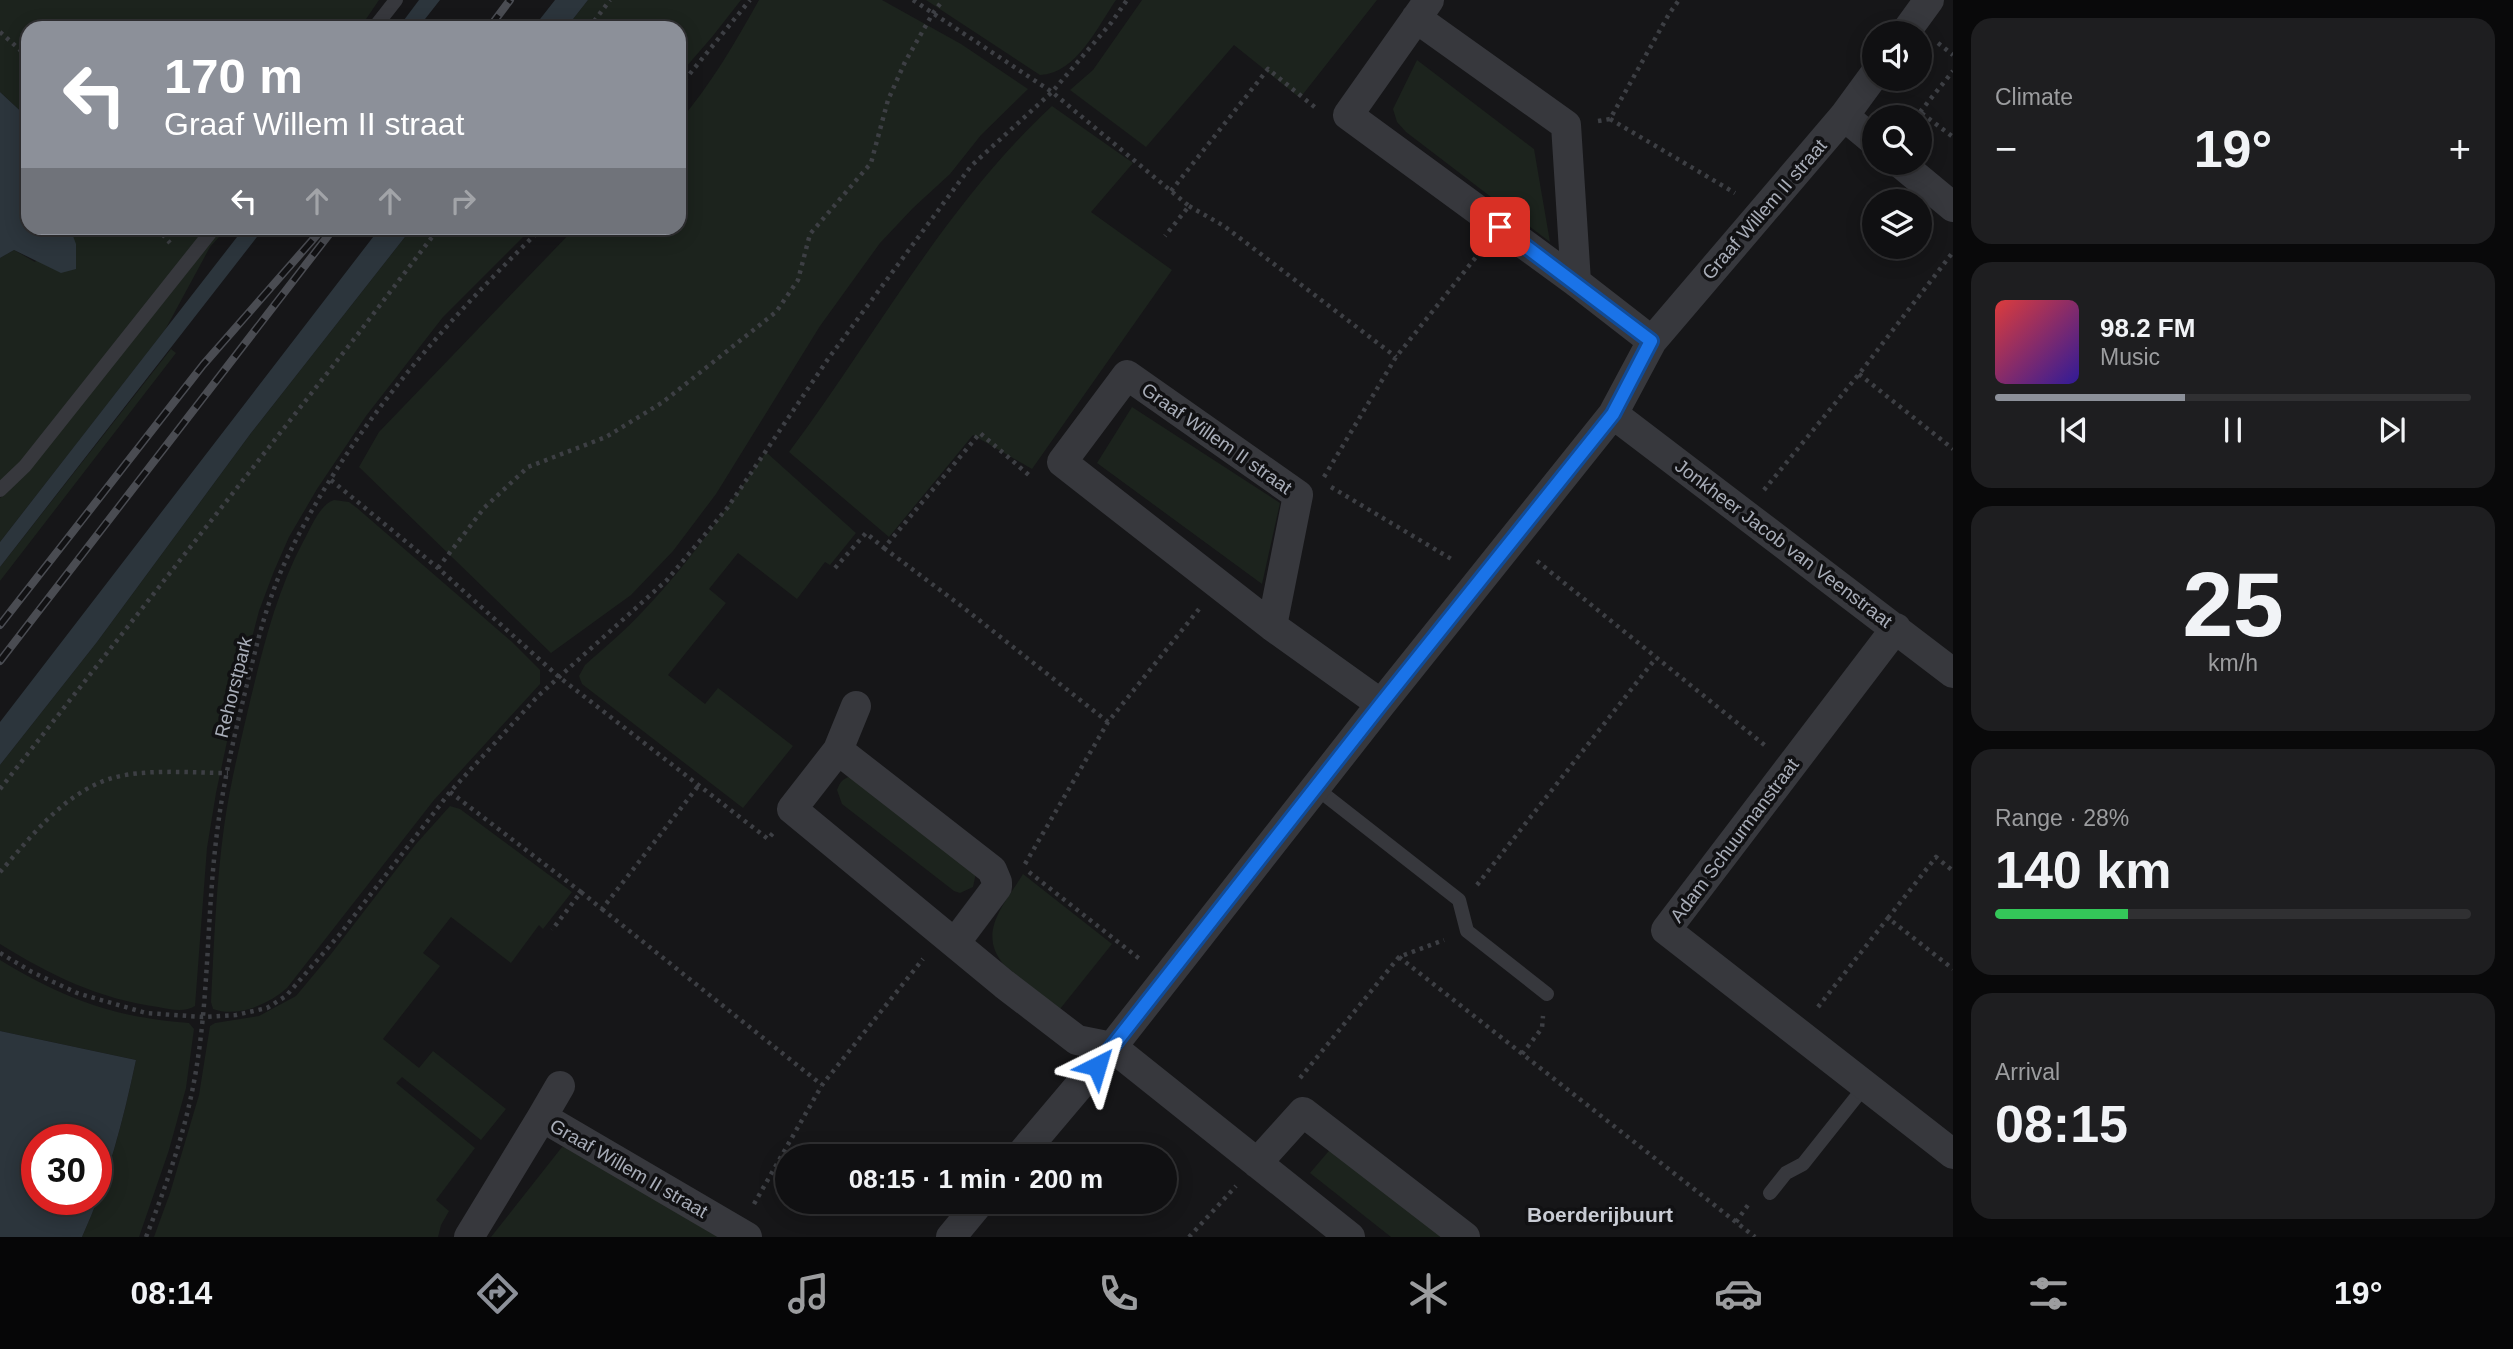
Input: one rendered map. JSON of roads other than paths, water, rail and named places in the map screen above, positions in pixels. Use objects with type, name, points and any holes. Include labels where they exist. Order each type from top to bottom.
[{"type":"street","points":[[1914,21],[1929,0]]},
{"type":"street","points":[[1576,282],[1566,125],[1422,9],[1348,115],[1576,282],[1651,341]]},
{"type":"street","name":"Graaf Willem II straat","points":[[1030,1144],[1112,1047],[1613,414],[1651,341],[1844,116],[1862,91]]},
{"type":"street","points":[[1844,116],[1862,131]]},
{"type":"street","points":[[1914,175],[1953,207]]},
{"type":"street","name":"Graaf Willem II straat","points":[[1127,375],[1298,495],[1272,626],[1062,462],[1127,375]]},
{"type":"street","name":"Jonkheer Jacob van Veenstraat","points":[[1613,414],[1953,673]]},
{"type":"street","points":[[1272,626],[1381,704]]},
{"type":"street","name":"Adam Schuurmanstraat","points":[[1896,628],[1666,930],[1953,1154]]},
{"type":"street","points":[[856,705],[838,750],[792,809],[1077,1040],[1112,1047],[1350,1237]]},
{"type":"street","points":[[838,750],[992,870],[997,887],[949,938]]},
{"type":"street","name":"Graaf Willem II straat","points":[[560,1086],[542,1117],[743,1234]]},
{"type":"street","points":[[1257,1163],[1303,1112],[1465,1237]]},
{"type":"street","points":[[469,1237],[542,1117]]},
{"type":"street","points":[[951,1237],[970,1214]]},
{"type":"lane","points":[[380,21],[396,0]]},
{"type":"lane","points":[[0,490],[25,466],[208,235]]},
{"type":"lane","points":[[1316,788],[1460,900],[1468,931],[1547,994]]},
{"type":"lane","points":[[1770,1193],[1786,1173],[1803,1164],[1865,1086]]},
{"type":"railway","points":[[494,21],[510,0]]},
{"type":"railway","points":[[0,625],[203,365],[317,235]]},
{"type":"railway","points":[[0,661],[329,235]]},
{"type":"district","name":"Boerderijbuurt","points":[[1600,1215]]}]
